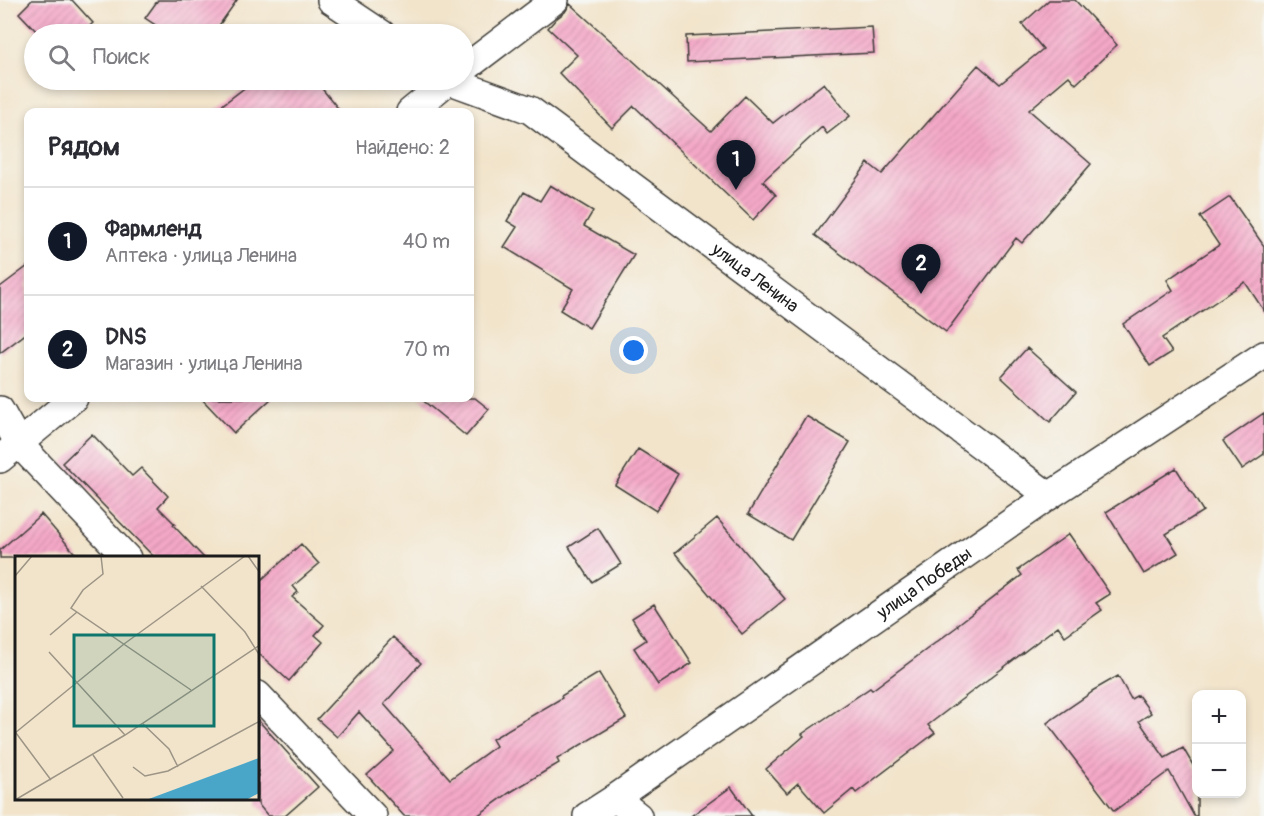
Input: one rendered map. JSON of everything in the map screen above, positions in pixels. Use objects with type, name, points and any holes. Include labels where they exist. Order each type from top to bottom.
[{"type":"street","points":[[331,0],[367,24]]},
{"type":"street","points":[[474,61],[555,0]]},
{"type":"street","points":[[415,108],[436,90]]},
{"type":"street","name":"улица Ленина","points":[[474,90],[530,110],[1049,496]]},
{"type":"street","name":"улица Победы","points":[[587,816],[1049,496],[1264,356]]},
{"type":"street","points":[[9,452],[69,402]]},
{"type":"street","points":[[0,410],[9,452],[125,556]]},
{"type":"street","points":[[260,697],[373,816]]},
{"type":"street","points":[[615,798],[638,816]]},
{"type":"building","points":[[32,0],[72,0],[93,23],[29,24],[19,13]]},
{"type":"building","points":[[158,0],[237,0],[220,24],[154,24],[145,18]]},
{"type":"building","points":[[1049,0],[1075,0],[1117,45],[1076,84],[1069,76],[1029,110],[1091,164],[1022,243],[1016,238],[946,332],[815,235],[868,163],[882,174],[978,65],[1000,84],[1043,49],[1022,24]]},
{"type":"building","points":[[570,4],[711,131],[745,96],[773,123],[824,83],[850,116],[827,134],[822,127],[763,181],[776,195],[753,220],[634,106],[612,128],[559,73],[577,55],[548,28]]},
{"type":"building","points":[[872,27],[874,53],[687,62],[686,36]]},
{"type":"building","points":[[242,90],[323,90],[338,108],[218,108]]},
{"type":"building","points":[[550,185],[593,211],[584,226],[634,255],[589,328],[560,310],[573,289],[504,247],[517,227],[507,221],[524,192],[540,201]]},
{"type":"building","points":[[1230,197],[1264,246],[1264,311],[1245,282],[1162,338],[1172,352],[1150,366],[1123,324],[1173,290],[1167,280],[1219,245],[1200,217]]},
{"type":"building","points":[[24,269],[24,335],[0,353],[0,287]]},
{"type":"building","points":[[1027,348],[1076,392],[1050,422],[1001,377]]},
{"type":"building","points":[[475,398],[489,409],[466,436],[425,402],[474,402]]},
{"type":"building","points":[[205,402],[268,402],[234,433]]},
{"type":"building","points":[[1264,413],[1264,454],[1242,469],[1223,441]]},
{"type":"building","points":[[806,416],[850,442],[791,540],[748,514]]},
{"type":"building","points":[[92,434],[132,476],[141,468],[168,496],[158,507],[202,556],[153,556],[62,463]]},
{"type":"building","points":[[638,449],[678,474],[656,511],[615,485]]},
{"type":"building","points":[[1176,468],[1203,511],[1166,534],[1178,553],[1144,574],[1106,512]]},
{"type":"building","points":[[41,514],[77,556],[0,558],[0,550]]},
{"type":"building","points":[[717,518],[785,599],[742,634],[675,553]]},
{"type":"building","points":[[598,528],[621,564],[592,582],[569,547]]},
{"type":"building","points":[[1069,534],[1110,594],[1096,603],[1102,610],[1065,636],[1058,626],[928,725],[935,733],[856,793],[853,789],[824,813],[798,783],[787,793],[766,769],[804,736],[802,734],[870,688],[872,690],[958,626],[1022,575],[1018,570]]},
{"type":"building","points":[[301,544],[319,564],[293,586],[298,592],[292,597],[324,625],[315,635],[323,642],[289,681],[260,655],[260,581]]},
{"type":"building","points":[[654,604],[692,663],[658,685],[634,648],[646,640],[632,618]]},
{"type":"building","points":[[393,637],[421,663],[384,704],[450,779],[496,746],[492,739],[562,698],[561,696],[599,673],[626,718],[557,759],[559,763],[509,793],[477,816],[404,816],[367,775],[394,751],[359,712],[337,737],[317,719]]},
{"type":"building","points":[[1118,676],[1131,699],[1138,695],[1151,713],[1139,721],[1165,758],[1183,748],[1192,763],[1192,798],[1197,798],[1197,816],[1194,816],[1169,771],[1114,811],[1047,723],[1092,691]]},
{"type":"building","points":[[260,722],[318,787],[285,816],[268,816],[258,804],[260,801]]},
{"type":"building","points":[[731,787],[752,816],[691,816]]},
{"type":"place","name":"Фармленд","points":[[736,190]]},
{"type":"place","name":"DNS","points":[[921,294]]}]
